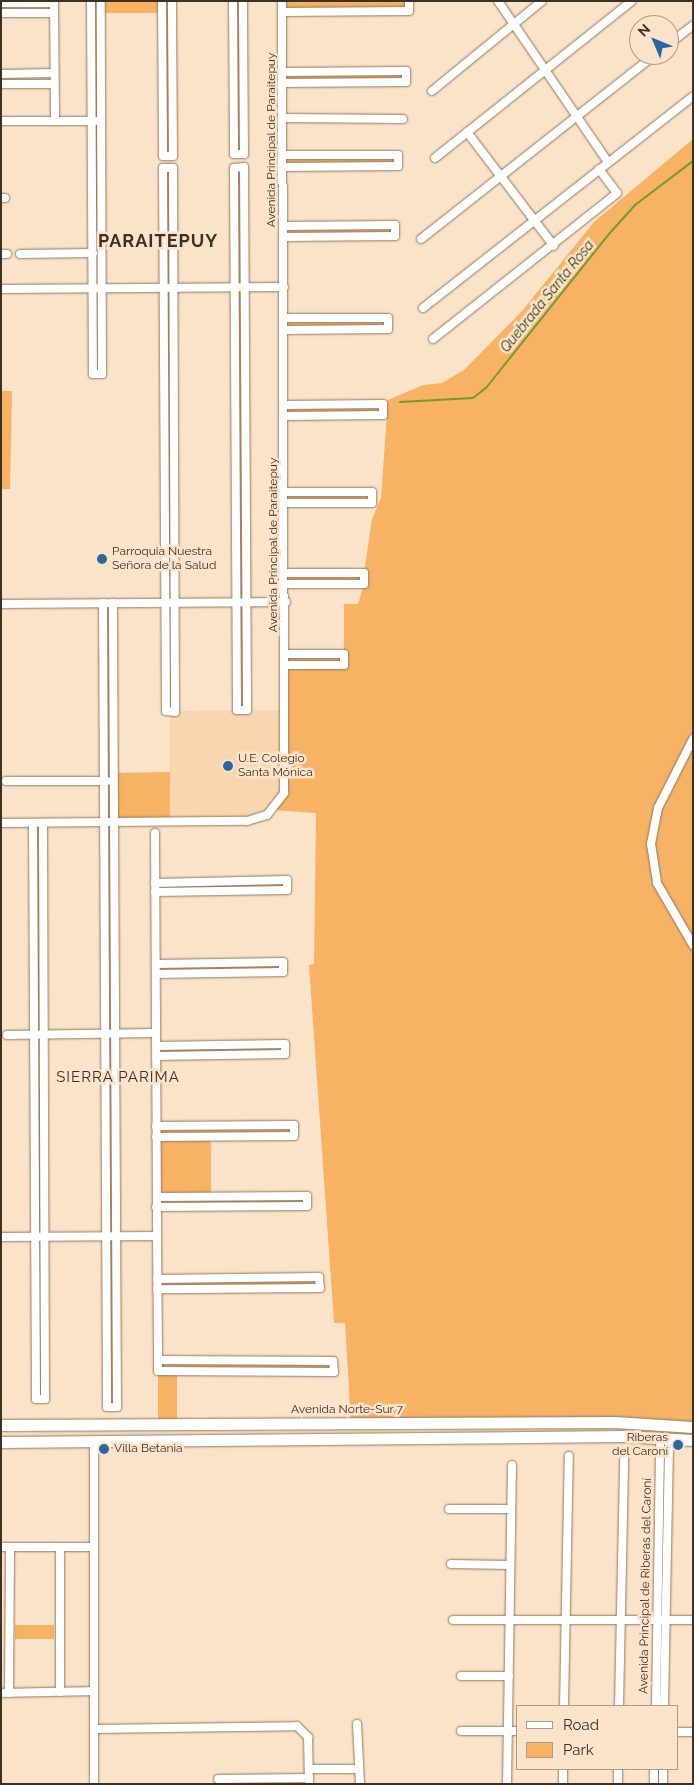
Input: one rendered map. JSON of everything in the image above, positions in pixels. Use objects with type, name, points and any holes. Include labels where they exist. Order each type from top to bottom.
[{"type":"main road","name":"Avenida Norte-Sur 7","points":[[1,1425],[641,1422],[693,1427]]},
{"type":"main road","points":[[1,1442],[664,1437],[693,1440]]},
{"type":"street","points":[[91,1],[93,374],[102,374],[101,1]]},
{"type":"street","points":[[162,1],[163,156],[173,156],[172,1]]},
{"type":"street","points":[[233,1],[234,154],[244,154],[243,1]]},
{"type":"street","name":"Avenida Principal de Paraitepuy","points":[[1,823],[247,821],[273,810],[287,780],[282,1]]},
{"type":"street","points":[[282,12],[409,11],[409,1]]},
{"type":"street","points":[[498,1],[608,162]]},
{"type":"street","points":[[432,90],[542,1]]},
{"type":"street","points":[[435,158],[632,1]]},
{"type":"street","points":[[1,3],[54,2],[55,121]]},
{"type":"street","points":[[1,13],[54,13]]},
{"type":"street","points":[[679,36],[693,25]]},
{"type":"street","points":[[421,239],[641,65]]},
{"type":"street","points":[[283,72],[406,71],[406,82],[283,83]]},
{"type":"street","points":[[1,74],[54,73]]},
{"type":"street","points":[[1,84],[54,84]]},
{"type":"street","points":[[423,308],[693,96]]},
{"type":"street","points":[[283,118],[403,119]]},
{"type":"street","points":[[1,121],[101,121]]},
{"type":"street","points":[[467,132],[554,246]]},
{"type":"street","points":[[284,155],[398,155],[398,166],[284,167]]},
{"type":"street","points":[[244,167],[244,287],[247,710],[236,710],[234,168],[244,167]]},
{"type":"street","points":[[163,168],[173,168],[173,288],[175,712],[166,711],[163,168]]},
{"type":"street","points":[[433,340],[554,246],[617,193],[600,169]]},
{"type":"street","points":[[284,226],[395,225],[395,236],[284,237]]},
{"type":"street","points":[[20,254],[92,253]]},
{"type":"street","points":[[1,289],[284,287]]},
{"type":"street","points":[[284,318],[388,318],[388,329],[284,330]]},
{"type":"street","points":[[285,405],[383,404],[383,415],[285,416]]},
{"type":"street","points":[[235,417],[245,416]]},
{"type":"street","points":[[164,418],[174,418]]},
{"type":"street","points":[[285,492],[372,492],[372,503],[285,503]]},
{"type":"street","points":[[286,573],[364,573],[364,584],[286,584]]},
{"type":"street","points":[[1,604],[286,602]]},
{"type":"street","points":[[102,604],[107,1408],[116,1407],[113,603]]},
{"type":"street","points":[[286,654],[344,654],[344,665],[286,665]]},
{"type":"street","points":[[103,712],[113,711]]},
{"type":"street","points":[[693,738],[658,808],[651,844],[657,883],[693,945]]},
{"type":"street","points":[[6,781],[114,781]]},
{"type":"street","points":[[33,823],[36,1399],[46,1399],[43,822]]},
{"type":"street","points":[[155,833],[158,1371],[334,1372],[333,1361],[158,1360]]},
{"type":"street","points":[[155,883],[287,880],[287,890],[155,892]]},
{"type":"street","points":[[34,925],[43,924]]},
{"type":"street","points":[[105,929],[114,928]]},
{"type":"street","points":[[156,964],[283,962],[283,972],[156,974]]},
{"type":"street","points":[[7,1035],[156,1033]]},
{"type":"street","points":[[156,1046],[285,1044],[285,1054],[156,1056]]},
{"type":"street","points":[[156,1126],[294,1125],[294,1136],[156,1137]]},
{"type":"street","points":[[106,1130],[115,1130]]},
{"type":"street","points":[[35,1133],[44,1133]]},
{"type":"street","points":[[156,1197],[307,1196],[307,1206],[156,1207]]},
{"type":"street","points":[[1,1236],[157,1236]]},
{"type":"street","points":[[157,1279],[319,1278],[320,1288],[157,1289]]},
{"type":"street","name":"Avenida Principal de Riberas del Caroní","points":[[656,1705],[661,1620],[664,1437]]},
{"type":"street","points":[[94,1442],[94,1784]]},
{"type":"street","points":[[564,1705],[568,1456]]},
{"type":"street","points":[[619,1705],[624,1459]]},
{"type":"street","points":[[507,1784],[512,1465]]},
{"type":"street","points":[[449,1509],[511,1509]]},
{"type":"street","points":[[94,1547],[5,1547],[5,1693],[94,1692]]},
{"type":"street","points":[[60,1547],[60,1692]]},
{"type":"street","points":[[451,1564],[510,1565]]},
{"type":"street","points":[[453,1620],[693,1620]]},
{"type":"street","name":"Avenida Principal de Riberas del Caroní","points":[[661,1620],[664,1705]]},
{"type":"street","points":[[461,1676],[509,1676]]},
{"type":"street","points":[[357,1724],[360,1784]]},
{"type":"street","points":[[94,1729],[297,1726],[308,1737],[309,1781],[218,1779]]},
{"type":"street","points":[[462,1731],[516,1731]]},
{"type":"street","points":[[679,1732],[693,1732]]},
{"type":"street","points":[[309,1769],[359,1769]]},
{"type":"street","points":[[563,1770],[563,1784]]},
{"type":"street","points":[[618,1770],[618,1784]]},
{"type":"street","points":[[654,1770],[654,1784]]},
{"type":"street","points":[[663,1770],[663,1784]]},
{"type":"shaded area","name":"U.E. Colegio Santa Mónica","points":[[287,710],[286,787],[262,818],[170,822],[170,711]]},
{"type":"green space","points":[[91,1],[172,1],[173,156],[163,156],[162,13],[101,13],[102,374],[93,374]]},
{"type":"green space","points":[[233,1],[243,1],[244,154],[234,154]]},
{"type":"green space","points":[[282,1],[409,1],[409,11],[282,12]]},
{"type":"green space","points":[[406,71],[406,82],[283,83],[283,72]]},
{"type":"green space","points":[[693,139],[693,1427],[351,1424],[345,1323],[334,1323],[309,965],[314,964],[316,813],[273,810],[281,800],[286,654],[344,654],[344,604],[358,604],[364,584],[286,584],[286,573],[364,573],[372,519],[381,498],[388,400],[423,385],[442,383],[464,370],[522,311],[594,222]]},
{"type":"green space","points":[[283,155],[398,155],[398,166],[284,167]]},
{"type":"green space","points":[[244,167],[247,710],[237,710],[234,168]]},
{"type":"green space","points":[[163,168],[173,168],[175,712],[166,711]]},
{"type":"green space","points":[[395,225],[395,236],[284,237],[284,226]]},
{"type":"green space","points":[[285,318],[388,318],[388,329],[285,330]]},
{"type":"green space","points":[[1,391],[12,391],[10,489],[1,489]]},
{"type":"green space","points":[[383,404],[383,415],[285,416],[285,405]]},
{"type":"green space","points":[[285,492],[372,492],[372,503],[285,503]]},
{"type":"green space","points":[[113,603],[114,773],[170,772],[170,822],[114,822],[117,1407],[107,1407],[103,604]]},
{"type":"green space","points":[[33,823],[43,823],[45,1399],[36,1399]]},
{"type":"green space","points":[[287,880],[287,890],[155,892],[155,883]]},
{"type":"green space","points":[[283,962],[283,972],[156,974],[156,964]]},
{"type":"green space","points":[[285,1044],[285,1054],[156,1056],[156,1046]]},
{"type":"green space","points":[[294,1125],[294,1136],[211,1137],[211,1196],[307,1196],[307,1206],[156,1207],[156,1126]]},
{"type":"green space","points":[[319,1277],[320,1288],[157,1289],[157,1279]]},
{"type":"green space","points":[[158,1360],[333,1361],[334,1372],[177,1372],[177,1425],[158,1425]]},
{"type":"green space","points":[[15,1625],[54,1625],[54,1639],[15,1639]]},
{"type":"waterway","name":"Quebrada Santa Rosa","points":[[400,402],[473,398],[486,388],[609,234],[635,205],[693,161]]},
{"type":"place","name":"Parroquia Nuestra Señora de la Salud","points":[[102,559]]},
{"type":"place","name":"U.E. Colegio Santa Mónica","points":[[228,766]]},
{"type":"place","name":"Riberas del Caroní","points":[[678,1445]]},
{"type":"place","name":"Villa Betania","points":[[104,1449]]},
{"type":"district","name":"PARAITEPUY","points":[[158,241]]},
{"type":"district","name":"SIERRA PARIMA","points":[[118,1078]]}]
